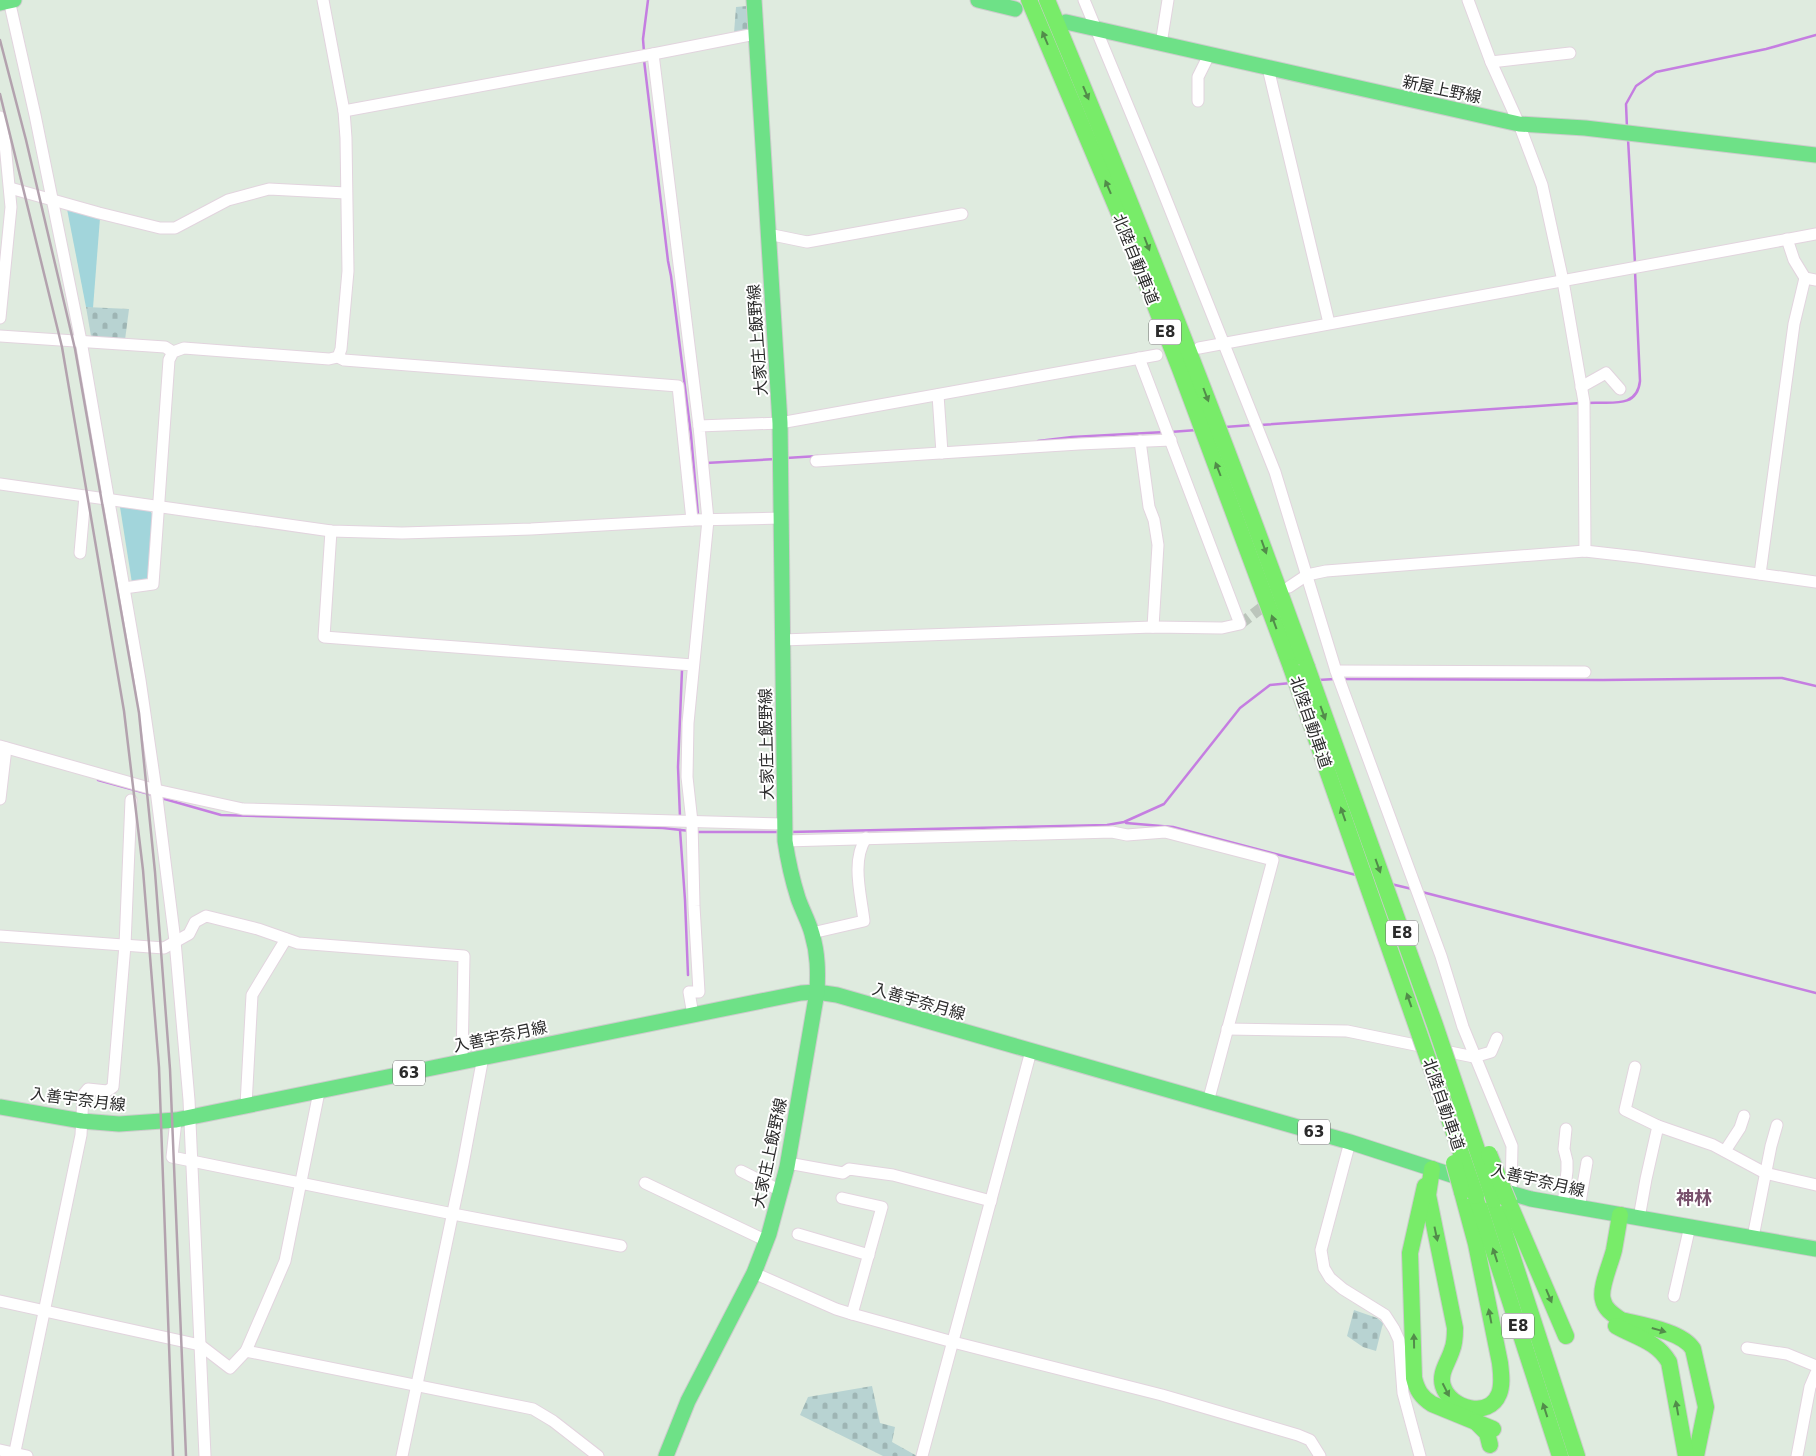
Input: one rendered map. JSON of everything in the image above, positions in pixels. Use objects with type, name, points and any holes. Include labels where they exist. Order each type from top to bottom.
[{"type":"highway","name":"北陸自動車道","points":[[1029,0],[1118,211],[1299,667],[1435,1025],[1505,1199],[1577,1456]]},
{"type":"highway","name":"北陸自動車道","points":[[1047,0],[1131,203],[1246,499],[1416,1023],[1469,1194],[1560,1456]]},
{"type":"highway","points":[[1432,1169],[1428,1195],[1455,1328],[1455,1340],[1442,1376],[1442,1386],[1452,1400],[1472,1409],[1481,1409],[1488,1408],[1499,1395],[1501,1386],[1500,1363],[1476,1244],[1469,1194]]},
{"type":"highway","points":[[1432,1169],[1422,1195],[1410,1253],[1414,1378],[1417,1390],[1423,1398],[1432,1404],[1476,1422],[1492,1437]]},
{"type":"highway","points":[[1505,1199],[1566,1336]]},
{"type":"highway","points":[[1620,1215],[1597,1287],[1598,1307],[1608,1322],[1652,1343],[1664,1354],[1668,1362],[1686,1456]]},
{"type":"highway","points":[[1620,1215],[1602,1300],[1607,1308],[1622,1320],[1678,1336],[1690,1344],[1706,1406],[1696,1456]]},
{"type":"main road","name":"大家庄上飯野線","points":[[666,1456],[688,1401],[754,1273],[767,1241],[788,1163],[818,972],[817,954],[812,934],[798,899],[788,864],[785,841],[780,423],[754,0]]},
{"type":"main road","points":[[978,0],[1014,9]]},
{"type":"main road","name":"新屋上野線","points":[[1066,22],[1519,124],[1585,128],[1816,155]]},
{"type":"main road","name":"入善宇奈月線","points":[[0,1107],[82,1121],[119,1124],[183,1119],[693,1014],[801,993],[816,992],[837,995],[1350,1142],[1432,1169],[1505,1199],[1563,1205],[1816,1249]]},
{"type":"street","points":[[323,0],[344,111],[348,271],[341,348],[338,357]]},
{"type":"street","points":[[1084,0],[1275,472],[1336,671],[1441,956],[1474,1057],[1512,1146],[1505,1199]]},
{"type":"street","points":[[1161,44],[1168,0]]},
{"type":"street","points":[[1468,0],[1490,62],[1519,124],[1542,185],[1563,281],[1584,402],[1585,552]]},
{"type":"street","points":[[8,1],[53,201],[81,341],[140,680],[156,790],[175,941],[183,1119],[190,1160],[204,1456]]},
{"type":"street","points":[[344,111],[755,34]]},
{"type":"street","points":[[1490,62],[1570,53]]},
{"type":"street","points":[[653,54],[699,426],[708,520],[688,723],[688,777],[692,822],[699,992],[689,992],[693,1014]]},
{"type":"street","points":[[1198,101],[1198,77],[1209,55]]},
{"type":"street","points":[[1268,68],[1329,323]]},
{"type":"street","points":[[0,117],[11,207],[0,318]]},
{"type":"street","points":[[10,188],[160,228],[175,228],[228,200],[269,189],[346,192]]},
{"type":"street","points":[[768,234],[807,242],[962,214]]},
{"type":"street","points":[[1199,348],[1816,234]]},
{"type":"street","points":[[1760,574],[1794,324],[1811,279],[1794,260],[1787,239]]},
{"type":"street","points":[[0,336],[165,347],[173,352]]},
{"type":"street","points":[[124,588],[153,584],[169,360],[173,352],[184,348],[329,359],[338,357],[344,360],[678,386],[692,520]]},
{"type":"street","points":[[699,426],[780,423],[1157,355]]},
{"type":"street","points":[[782,640],[1153,627],[1222,628],[1240,624],[1139,358]]},
{"type":"street","points":[[1581,387],[1606,373],[1620,390]]},
{"type":"street","points":[[938,395],[942,452]]},
{"type":"street","points":[[816,461],[942,452],[1171,440]]},
{"type":"street","points":[[1140,441],[1149,507],[1154,520],[1158,545],[1153,627]]},
{"type":"street","points":[[0,484],[331,531],[402,533],[692,520],[781,518]]},
{"type":"street","points":[[80,553],[85,496]]},
{"type":"street","points":[[331,531],[324,637],[693,665]]},
{"type":"street","points":[[1289,587],[1307,575],[1326,571],[1585,552],[1816,582]]},
{"type":"street","points":[[1336,671],[1585,672]]},
{"type":"street","points":[[0,800],[3,747],[156,790],[243,809],[784,824]]},
{"type":"street","points":[[14,1455],[81,1135],[83,1095],[88,1088],[107,1090],[113,1087],[130,867],[131,800]]},
{"type":"street","points":[[785,841],[1112,832],[1127,835],[1165,832],[1273,860],[1208,1102]]},
{"type":"street","points":[[812,934],[864,921],[858,861],[860,847],[866,838]]},
{"type":"street","points":[[0,936],[164,948],[189,934],[196,922],[206,916],[258,929],[298,943],[464,956],[462,1062]]},
{"type":"street","points":[[246,1106],[252,995],[286,939]]},
{"type":"street","points":[[1227,1029],[1347,1031],[1474,1057],[1491,1052],[1497,1038]]},
{"type":"street","points":[[922,1456],[1031,1051]]},
{"type":"street","points":[[402,1456],[453,1214],[483,1057]]},
{"type":"street","points":[[1635,1067],[1625,1110],[1658,1126],[1713,1145],[1766,1173],[1816,1185]]},
{"type":"street","points":[[0,1301],[200,1345],[230,1368],[246,1351],[286,1261],[319,1092]]},
{"type":"street","points":[[1726,1151],[1740,1128],[1744,1116]]},
{"type":"street","points":[[183,1119],[172,1157],[621,1246]]},
{"type":"street","points":[[1753,1237],[1777,1125]]},
{"type":"street","points":[[1639,1218],[1658,1126]]},
{"type":"street","points":[[1563,1205],[1567,1171],[1564,1148],[1566,1129]]},
{"type":"street","points":[[1350,1142],[1321,1250],[1324,1268],[1330,1278],[1343,1289],[1386,1316],[1394,1329],[1399,1340],[1403,1393],[1420,1456]]},
{"type":"street","points":[[1579,1208],[1587,1162]]},
{"type":"street","points":[[788,1163],[843,1173],[849,1169],[893,1175],[991,1201]]},
{"type":"street","points":[[741,1171],[781,1191]]},
{"type":"street","points":[[645,1183],[767,1241]]},
{"type":"street","points":[[842,1198],[882,1207],[852,1314]]},
{"type":"street","points":[[1674,1296],[1690,1226]]},
{"type":"street","points":[[798,1234],[869,1255]]},
{"type":"street","points":[[754,1273],[836,1309],[852,1314],[953,1342],[1162,1395],[1298,1435],[1310,1440],[1320,1456]]},
{"type":"street","points":[[1747,1348],[1787,1354],[1816,1366]]},
{"type":"street","points":[[246,1351],[533,1409],[553,1421],[598,1456]]},
{"type":"street","points":[[1797,1456],[1810,1387],[1816,1373]]},
{"type":"street","points":[[0,1450],[14,1455],[27,1456]]},
{"type":"shaded area","points":[[67,209],[100,218],[93,308],[86,307]]},
{"type":"shaded area","points":[[120,507],[150,511],[153,515],[149,581],[132,583]]},
{"type":"green space","points":[[747,6],[749,31],[734,33],[736,7]]},
{"type":"green space","points":[[86,307],[129,309],[125,340],[91,336]]},
{"type":"green space","points":[[1354,1310],[1377,1318],[1383,1323],[1376,1351],[1363,1347],[1347,1336]]},
{"type":"green space","points":[[872,1386],[880,1423],[895,1427],[892,1442],[917,1456],[883,1456],[800,1415],[808,1397]]},
{"type":"waterway","points":[[644,52],[643,39],[648,0]]},
{"type":"waterway","points":[[1627,128],[1626,104],[1636,86],[1656,72],[1766,49],[1816,35]]},
{"type":"waterway","points":[[644,60],[691,435],[698,515]]},
{"type":"waterway","points":[[1628,139],[1635,263]]},
{"type":"waterway","points":[[1586,403],[1620,402],[1628,400],[1638,390],[1640,381],[1635,271]]},
{"type":"waterway","points":[[1260,425],[1581,403]]},
{"type":"waterway","points":[[1225,427],[1252,425]]},
{"type":"waterway","points":[[1170,432],[1197,430]]},
{"type":"waterway","points":[[1038,441],[1072,437],[1165,432]]},
{"type":"waterway","points":[[786,458],[818,456]]},
{"type":"waterway","points":[[706,463],[776,459]]},
{"type":"waterway","points":[[680,817],[678,767],[682,670]]},
{"type":"waterway","points":[[1343,679],[1603,680],[1782,678],[1816,686]]},
{"type":"waterway","points":[[1318,680],[1335,679]]},
{"type":"waterway","points":[[790,832],[1107,825],[1124,822],[1164,804],[1240,708],[1270,685],[1291,683]]},
{"type":"waterway","points":[[98,780],[153,795]]},
{"type":"waterway","points":[[161,798],[221,815],[663,828],[690,831]]},
{"type":"waterway","points":[[1126,823],[1173,827],[1356,875]]},
{"type":"waterway","points":[[680,830],[688,975]]},
{"type":"waterway","points":[[695,832],[780,832]]},
{"type":"waterway","points":[[1391,884],[1412,889]]},
{"type":"waterway","points":[[1422,892],[1816,993]]},
{"type":"tunnel","points":[[1240,624],[1272,600]]},
{"type":"railway","points":[[0,40],[26,140],[75,349],[139,713],[155,872],[170,1069],[186,1456]]},
{"type":"railway","points":[[0,94],[62,347],[124,711],[143,870],[159,1067],[173,1456]]},
{"type":"district","name":"神林","points":[[1694,1198]]}]
